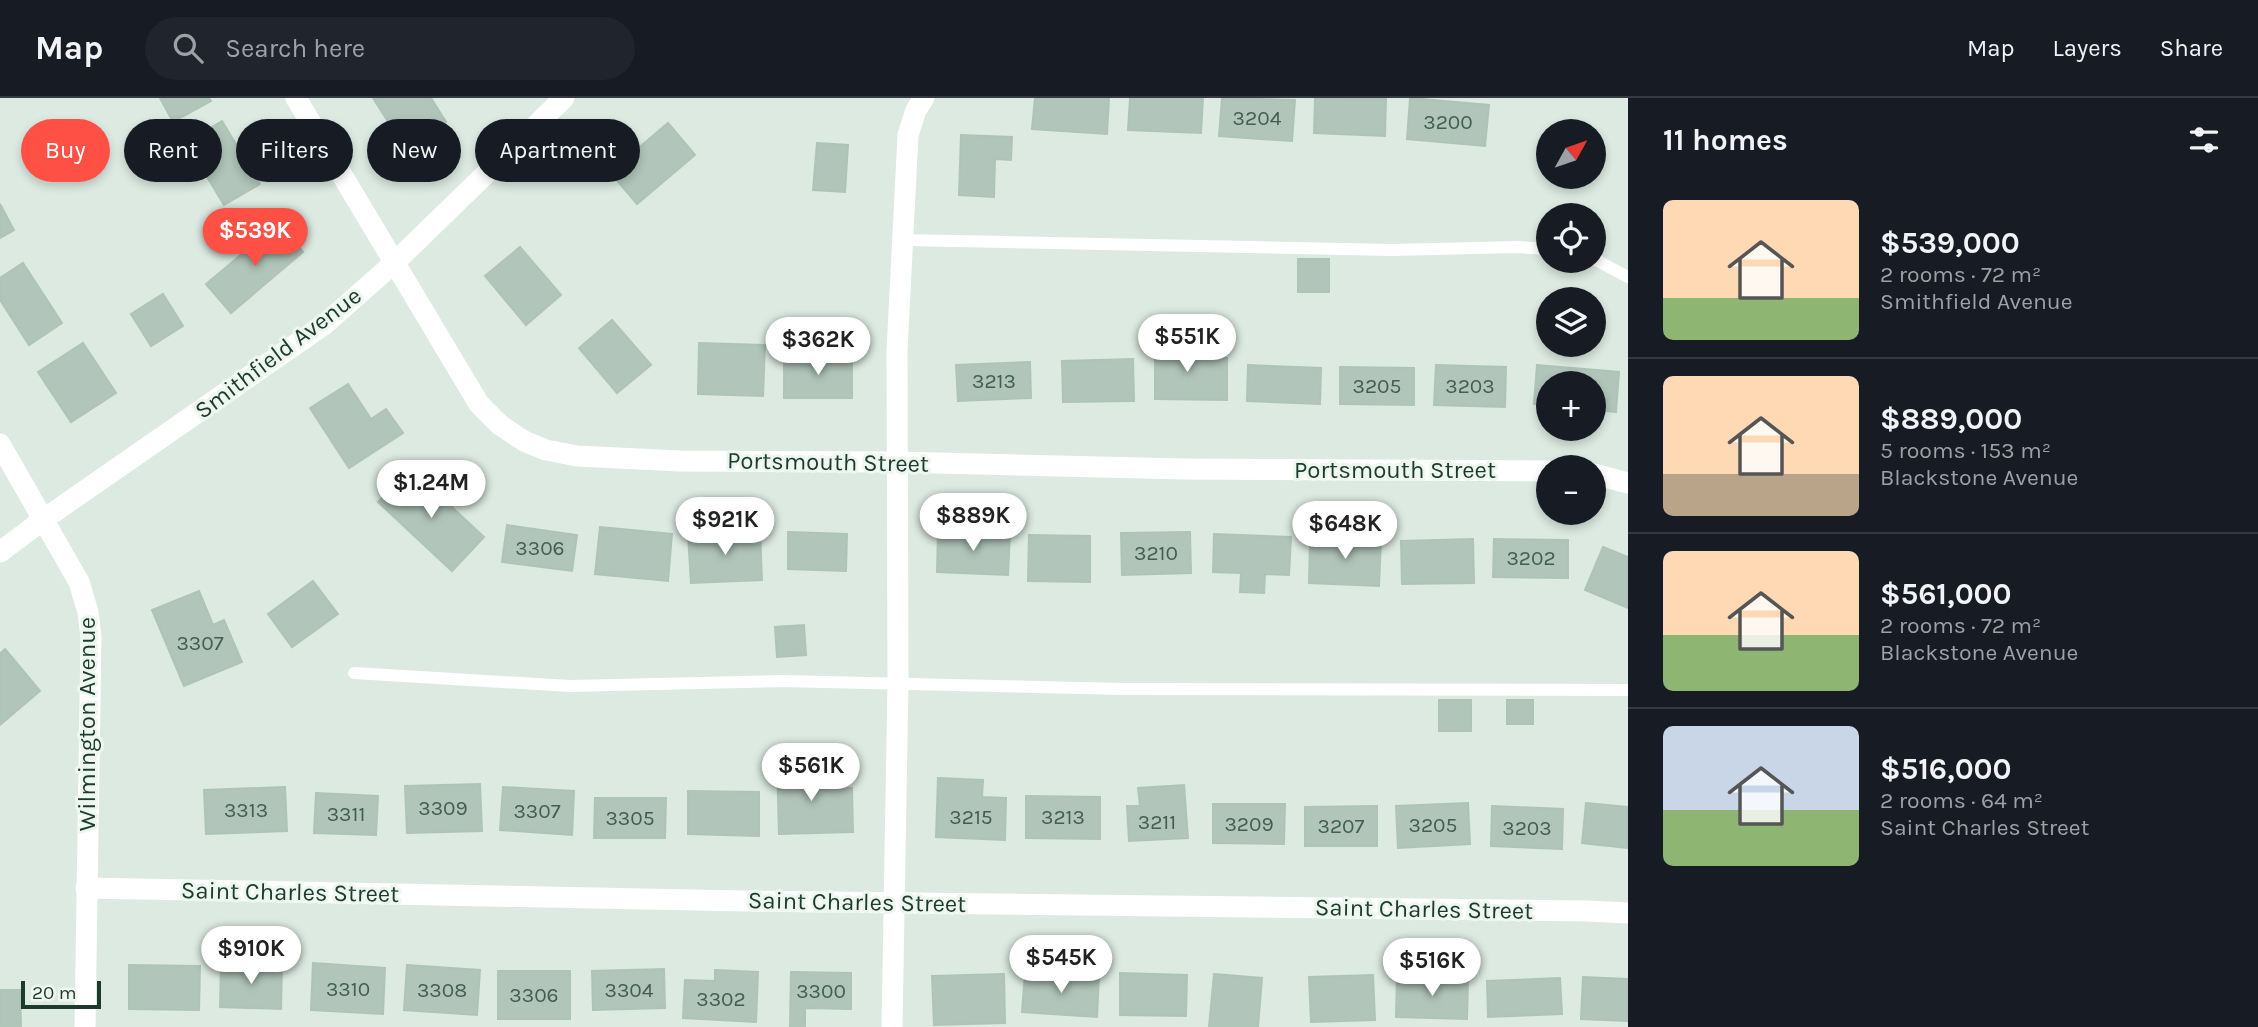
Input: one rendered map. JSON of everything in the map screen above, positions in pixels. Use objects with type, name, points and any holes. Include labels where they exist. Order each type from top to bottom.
[{"type":"street","name":"Portsmouth Street","points":[[296,98],[479,404],[500,425],[524,441],[546,450],[577,456],[680,461],[898,462],[1184,469],[1536,471]]},
{"type":"street","name":"Smithfield Avenue","points":[[0,552],[325,324],[394,263],[564,98]]},
{"type":"street","points":[[892,1027],[898,683],[898,351],[908,135],[916,110],[924,98]]},
{"type":"street","name":"Wilmington Avenue","points":[[0,444],[79,582],[88,612],[91,637],[85,1027]]},
{"type":"street","points":[[1606,477],[1628,483]]},
{"type":"street","name":"Saint Charles Street","points":[[86,888],[1628,913]]},
{"type":"lane","points":[[903,240],[1392,250],[1536,248]]},
{"type":"lane","points":[[1606,265],[1628,277]]},
{"type":"lane","points":[[354,673],[570,686],[782,681],[1137,689],[1628,690]]},
{"type":"building","points":[[160,98],[209,98],[211,101],[178,119],[171,119]]},
{"type":"building","points":[[373,98],[431,98],[444,119],[386,119]]},
{"type":"building","points":[[1035,98],[1109,98],[1107,134],[1032,129]]},
{"type":"building","points":[[1130,98],[1203,98],[1201,133],[1128,130]]},
{"type":"building","points":[[1222,98],[1295,100],[1292,141],[1219,136]]},
{"type":"building","points":[[1315,98],[1386,99],[1385,136],[1314,133]]},
{"type":"building","points":[[1410,98],[1489,105],[1485,146],[1407,139]]},
{"type":"building","points":[[222,121],[236,144],[236,182],[260,184],[224,205],[210,182],[222,182]]},
{"type":"building","points":[[668,123],[695,155],[637,204],[618,182],[640,182],[640,147]]},
{"type":"building","points":[[961,135],[1012,137],[1011,160],[995,159],[994,197],[959,195]]},
{"type":"building","points":[[817,143],[848,145],[845,192],[813,190]]},
{"type":"building","points":[[0,204],[14,230],[0,238]]},
{"type":"building","points":[[279,223],[303,252],[231,313],[206,284]]},
{"type":"building","points":[[520,247],[561,295],[526,325],[485,276]]},
{"type":"building","points":[[1298,259],[1329,259],[1329,292],[1298,292]]},
{"type":"building","points":[[23,263],[62,323],[29,345],[0,300],[0,278]]},
{"type":"building","points":[[163,294],[183,326],[151,346],[131,314]]},
{"type":"building","points":[[612,320],[651,365],[617,393],[579,348]]},
{"type":"building","points":[[1155,334],[1178,334],[1178,358],[1227,358],[1227,400],[1155,399]]},
{"type":"building","points":[[83,343],[116,393],[71,422],[38,372]]},
{"type":"building","points":[[699,343],[765,345],[763,396],[698,394]]},
{"type":"building","points":[[784,357],[852,357],[852,398],[784,398]]},
{"type":"building","points":[[1133,359],[1134,401],[1063,402],[1062,361]]},
{"type":"building","points":[[1030,362],[1031,398],[958,401],[956,365]]},
{"type":"building","points":[[1248,365],[1321,368],[1320,404],[1247,401]]},
{"type":"building","points":[[1436,365],[1506,367],[1505,407],[1434,405]]},
{"type":"building","points":[[1537,365],[1619,372],[1616,412],[1606,411],[1606,371],[1537,371]]},
{"type":"building","points":[[1340,367],[1414,368],[1414,405],[1340,404]]},
{"type":"building","points":[[348,384],[371,419],[386,409],[403,433],[349,468],[310,408]]},
{"type":"building","points":[[410,468],[484,537],[452,571],[378,502]]},
{"type":"building","points":[[507,525],[577,535],[572,571],[502,562]]},
{"type":"building","points":[[600,527],[672,534],[668,581],[595,574]]},
{"type":"building","points":[[760,531],[762,580],[691,583],[688,535]]},
{"type":"building","points":[[938,531],[1010,533],[1008,575],[937,572]]},
{"type":"building","points":[[788,532],[847,534],[846,571],[788,569]]},
{"type":"building","points":[[1190,532],[1191,573],[1122,575],[1121,533]]},
{"type":"building","points":[[1214,534],[1291,537],[1289,575],[1265,574],[1264,593],[1240,592],[1241,573],[1213,572]]},
{"type":"building","points":[[1029,535],[1090,536],[1090,582],[1028,581]]},
{"type":"building","points":[[1310,537],[1381,539],[1379,586],[1309,583]]},
{"type":"building","points":[[1473,539],[1474,583],[1402,584],[1401,541]]},
{"type":"building","points":[[1494,539],[1568,540],[1568,578],[1493,577]]},
{"type":"building","points":[[1603,547],[1628,557],[1628,608],[1585,590]]},
{"type":"building","points":[[313,581],[338,614],[292,647],[268,614]]},
{"type":"building","points":[[199,591],[213,625],[224,620],[242,662],[184,686],[152,610]]},
{"type":"building","points":[[804,625],[806,655],[777,657],[775,627]]},
{"type":"building","points":[[5,649],[40,691],[0,725],[0,654]]},
{"type":"building","points":[[1439,700],[1471,700],[1471,731],[1439,731]]},
{"type":"building","points":[[1507,700],[1533,700],[1533,724],[1507,724]]},
{"type":"building","points":[[811,761],[812,789],[852,788],[853,832],[779,834],[777,762]]},
{"type":"building","points":[[938,778],[983,780],[982,797],[1006,798],[1005,840],[936,837]]},
{"type":"building","points":[[480,784],[482,831],[407,833],[405,786]]},
{"type":"building","points":[[1184,785],[1188,838],[1129,841],[1127,806],[1140,806],[1138,788]]},
{"type":"building","points":[[285,787],[287,831],[206,834],[204,790]]},
{"type":"building","points":[[503,787],[574,791],[572,835],[500,830]]},
{"type":"building","points":[[688,791],[759,792],[759,836],[688,834]]},
{"type":"building","points":[[316,793],[378,796],[376,835],[314,833]]},
{"type":"building","points":[[1026,796],[1100,797],[1100,839],[1026,838]]},
{"type":"building","points":[[595,798],[666,798],[665,838],[594,838]]},
{"type":"building","points":[[1468,803],[1470,844],[1398,848],[1396,806]]},
{"type":"building","points":[[1586,803],[1628,807],[1628,848],[1582,843]]},
{"type":"building","points":[[1213,804],[1285,804],[1284,844],[1213,843]]},
{"type":"building","points":[[1377,806],[1377,846],[1305,846],[1305,807]]},
{"type":"building","points":[[1492,806],[1563,809],[1562,849],[1491,846]]},
{"type":"building","points":[[313,963],[385,968],[383,1014],[311,1010]]},
{"type":"building","points":[[221,964],[282,965],[281,1009],[220,1007]]},
{"type":"building","points":[[129,965],[200,966],[199,1010],[129,1009]]},
{"type":"building","points":[[407,965],[480,970],[477,1015],[404,1010]]},
{"type":"building","points":[[664,969],[665,1008],[593,1010],[592,971]]},
{"type":"building","points":[[715,970],[758,972],[756,1022],[683,1018],[685,980],[715,981]]},
{"type":"building","points":[[498,971],[570,971],[570,1019],[498,1019]]},
{"type":"building","points":[[791,972],[851,973],[851,1009],[805,1008],[805,1027],[790,1027]]},
{"type":"building","points":[[1025,972],[1099,977],[1097,1017],[1022,1012]]},
{"type":"building","points":[[1120,973],[1187,975],[1186,1016],[1120,1015]]},
{"type":"building","points":[[1004,974],[1005,1023],[934,1025],[932,976]]},
{"type":"building","points":[[1214,974],[1262,978],[1258,1027],[1209,1027]]},
{"type":"building","points":[[1373,975],[1375,1020],[1311,1022],[1309,977]]},
{"type":"building","points":[[1397,977],[1468,980],[1467,1019],[1396,1017]]},
{"type":"building","points":[[1583,977],[1628,979],[1628,1021],[1581,1019]]},
{"type":"building","points":[[1560,978],[1562,1014],[1488,1017],[1487,981]]},
{"type":"building","points":[[0,990],[20,990],[21,1027],[0,1027]]}]
